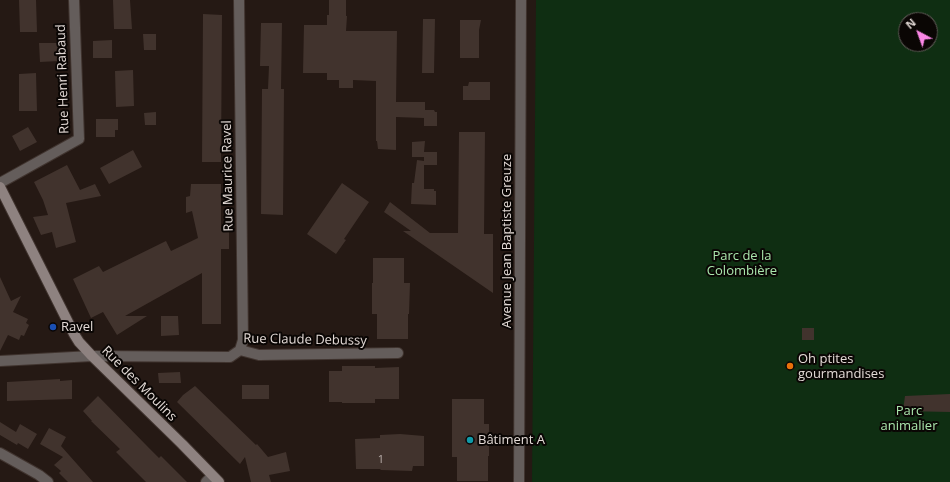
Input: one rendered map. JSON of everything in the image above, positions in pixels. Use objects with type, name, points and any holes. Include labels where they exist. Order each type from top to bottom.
[{"type":"street","name":"Rue Henri Rabaud","points":[[0,183],[79,139],[74,0]]},
{"type":"street","name":"Rue Maurice Ravel","points":[[239,0],[243,340],[240,350]]},
{"type":"street","name":"Avenue Jean Baptiste Greuze","points":[[519,482],[521,0]]},
{"type":"street","name":"Rue des Moulins","points":[[0,187],[79,342],[182,444],[213,480]]},
{"type":"street","name":"Rue Claude Debussy","points":[[0,361],[92,356],[230,357],[240,350],[259,355],[398,353]]},
{"type":"street","points":[[0,453],[39,475],[48,482]]},
{"type":"green space","name":"Parc de la Colombière","points":[[536,0],[950,0],[950,482],[532,482]]},
{"type":"building","points":[[19,0],[36,0],[37,32],[20,32]]},
{"type":"building","points":[[113,0],[130,0],[132,29],[114,29]]},
{"type":"building","points":[[329,0],[346,0],[346,31],[397,31],[396,102],[425,102],[425,110],[434,110],[437,112],[437,126],[424,126],[424,118],[396,117],[396,150],[378,149],[376,141],[376,81],[353,80],[353,88],[339,88],[339,80],[327,80],[327,73],[303,73],[304,25],[327,25]]},
{"type":"building","points":[[203,14],[222,15],[221,162],[202,162]]},
{"type":"building","points":[[423,19],[435,19],[434,73],[422,73]]},
{"type":"building","points":[[460,20],[481,20],[479,30],[479,58],[460,58]]},
{"type":"building","points":[[261,23],[282,23],[281,89],[284,89],[283,215],[261,214],[262,89],[268,89],[269,66],[260,66]]},
{"type":"building","points":[[143,34],[156,34],[156,50],[144,50]]},
{"type":"building","points":[[112,40],[112,58],[93,58],[93,41]]},
{"type":"building","points":[[39,43],[58,43],[59,61],[40,62]]},
{"type":"building","points":[[133,70],[134,106],[116,107],[115,71]]},
{"type":"building","points":[[36,73],[37,111],[19,111],[19,74]]},
{"type":"building","points":[[469,82],[490,82],[490,100],[463,100],[463,86],[468,86]]},
{"type":"building","points":[[156,112],[156,125],[145,125],[144,113]]},
{"type":"building","points":[[96,119],[118,119],[118,130],[115,130],[115,137],[96,137]]},
{"type":"building","points":[[28,127],[37,142],[20,151],[12,136]]},
{"type":"building","points":[[459,132],[485,132],[484,234],[493,234],[493,293],[403,231],[411,231],[384,212],[390,202],[430,233],[458,233]]},
{"type":"building","points":[[425,141],[424,152],[437,152],[437,165],[424,165],[424,189],[434,189],[434,191],[436,191],[436,205],[411,204],[412,183],[414,183],[417,160],[424,161],[424,157],[412,157],[412,142]]},
{"type":"building","points":[[133,150],[142,167],[109,184],[100,168]]},
{"type":"building","points":[[67,165],[80,190],[95,184],[101,196],[66,203],[76,242],[56,248],[52,232],[41,235],[33,217],[48,215],[43,200],[34,182]]},
{"type":"building","points":[[342,183],[369,202],[344,239],[346,240],[336,254],[307,234]]},
{"type":"building","points":[[191,184],[221,184],[221,231],[229,231],[229,249],[221,249],[221,324],[202,324],[202,273],[125,316],[147,316],[117,335],[103,312],[91,318],[73,279],[99,266],[103,272],[166,241],[171,251],[198,238],[192,211],[186,213],[186,197],[190,196]]},
{"type":"building","points":[[373,258],[404,258],[404,283],[410,283],[408,339],[377,339],[377,314],[372,314]]},
{"type":"building","points":[[0,277],[11,301],[21,296],[13,312],[28,319],[26,323],[29,325],[24,336],[21,335],[19,340],[8,335],[0,351]]},
{"type":"building","points":[[161,316],[178,316],[179,335],[161,336]]},
{"type":"building","points":[[802,328],[814,328],[814,340],[802,340]]},
{"type":"building","points":[[342,366],[375,366],[375,368],[399,367],[399,399],[375,399],[375,403],[329,402],[329,371],[342,371]]},
{"type":"building","points":[[180,372],[181,383],[159,383],[158,373]]},
{"type":"building","points":[[60,379],[60,381],[72,380],[72,399],[7,401],[7,382]]},
{"type":"building","points":[[242,385],[269,385],[269,399],[242,399]]},
{"type":"building","points":[[195,386],[256,445],[257,444],[268,457],[286,452],[290,471],[269,475],[271,482],[251,482],[245,457],[240,464],[177,402],[183,395]]},
{"type":"building","points":[[950,394],[950,412],[903,411],[905,396]]},
{"type":"building","points":[[98,396],[159,458],[161,456],[187,482],[146,482],[116,452],[120,449],[91,421],[83,411]]},
{"type":"building","name":"Bâtiment A","points":[[452,399],[484,399],[484,424],[489,424],[488,481],[457,481],[457,457],[452,457]]},
{"type":"building","points":[[0,422],[16,432],[20,424],[37,434],[28,449],[18,443],[17,445],[0,435]]},
{"type":"building","points":[[49,428],[66,437],[61,446],[93,482],[68,482],[59,473],[61,471],[54,465],[63,457],[40,444]]},
{"type":"building","points":[[400,434],[424,436],[424,466],[413,466],[412,471],[356,469],[355,439],[380,438],[380,435]]},
{"type":"place","name":"Ravel","points":[[53,327]]},
{"type":"place","name":"Oh ptites gourmandises","points":[[790,366]]},
{"type":"place","name":"Bâtiment A","points":[[470,440]]},
{"type":"park label","name":"Parc animalier","points":[[909,418]]}]
